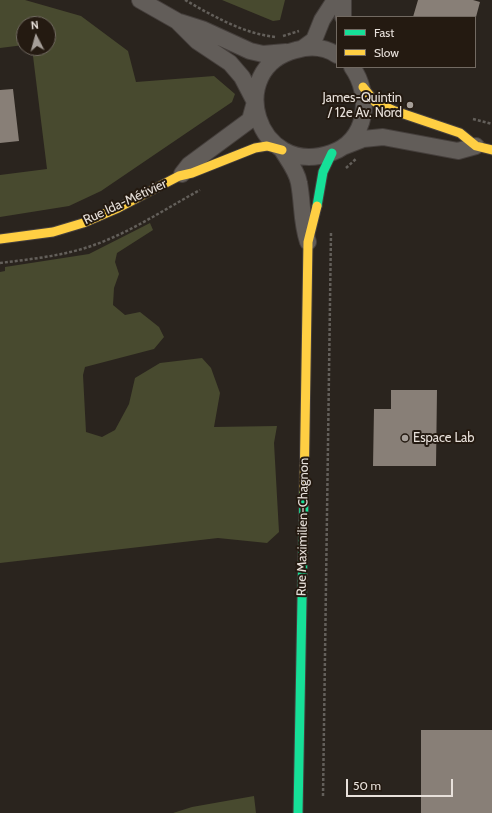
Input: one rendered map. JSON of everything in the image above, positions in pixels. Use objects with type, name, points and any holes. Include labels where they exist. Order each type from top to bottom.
[{"type":"street","points":[[140,0],[177,21],[202,29],[250,51],[263,54],[297,50],[324,49],[336,55]]},
{"type":"street","name":"Rue Ida-Métivier","points":[[179,176],[189,165],[250,120],[257,89],[262,76],[269,66],[279,57],[297,50],[314,40],[322,20],[335,0]]},
{"type":"street","points":[[343,0],[343,16]]},
{"type":"street","points":[[177,21],[197,41],[230,64],[242,77],[255,102],[257,116],[262,129],[270,141],[282,150],[304,156],[315,157],[363,139],[383,137],[458,150],[476,146]]},
{"type":"street","points":[[353,68],[363,87],[375,102],[395,111],[460,133],[476,146],[492,150]]},
{"type":"street","points":[[338,149],[355,134],[362,119],[365,103],[363,87]]},
{"type":"street","name":"Rue Ida-Métivier","points":[[0,239],[53,232],[83,222],[118,208],[179,176],[192,173],[254,148],[267,146],[282,150]]},
{"type":"street","name":"Rue Maximilien-Chagnon","points":[[298,813],[308,242],[313,227],[322,177],[338,149]]},
{"type":"street","name":"Rue Maximilien-Chagnon","points":[[282,150],[294,170],[299,182],[302,226],[308,242]]},
{"type":"path","points":[[185,0],[205,12],[248,31],[266,36],[279,37],[293,34],[301,30]]},
{"type":"path","points":[[343,173],[362,156]]},
{"type":"path","points":[[0,264],[38,258],[91,246],[131,228],[201,190]]},
{"type":"path","points":[[323,796],[332,225]]},
{"type":"green space","points":[[0,0],[25,0],[81,16],[128,51],[136,82],[214,76],[235,94],[232,102],[101,191],[69,206],[0,217],[0,175],[47,169],[33,56],[56,56],[56,16],[16,16],[16,46],[0,48]]},
{"type":"green space","points":[[222,0],[285,0],[280,20],[273,21]]},
{"type":"green space","points":[[150,223],[153,230],[117,253],[115,262],[119,274],[114,288],[113,305],[125,315],[140,312],[159,327],[164,337],[154,349],[85,367],[83,375],[86,432],[102,437],[115,430],[129,404],[135,378],[160,363],[202,358],[211,368],[220,393],[214,427],[277,426],[274,443],[279,532],[267,543],[218,538],[0,563],[0,272],[5,271],[5,267],[89,254]]},
{"type":"green space","points":[[254,796],[256,813],[173,813],[192,807]]},
{"type":"building","points":[[418,0],[473,0],[480,2],[476,17],[413,16]]},
{"type":"building","points":[[13,89],[19,141],[0,143],[0,90]]},
{"type":"building","name":"Espace Lab","points":[[391,390],[437,390],[436,466],[373,466],[374,409],[391,409]]},
{"type":"building","points":[[421,730],[492,730],[492,813],[421,813]]},
{"type":"traffic: fast","points":[[317,206],[323,172],[332,153]]},
{"type":"traffic: fast","points":[[298,813],[304,492]]},
{"type":"traffic: slow","points":[[363,87],[375,102],[395,111],[460,133],[476,146],[492,150]]},
{"type":"traffic: slow","points":[[0,239],[53,232],[83,223],[118,208],[179,176],[192,173],[255,148],[267,146],[282,150]]},
{"type":"traffic: slow","points":[[304,492],[308,242],[317,206]]},
{"type":"place","name":"James-Quintin / 12e Av. Nord","points":[[410,105]]},
{"type":"place","name":"Espace Lab","points":[[405,438]]}]
